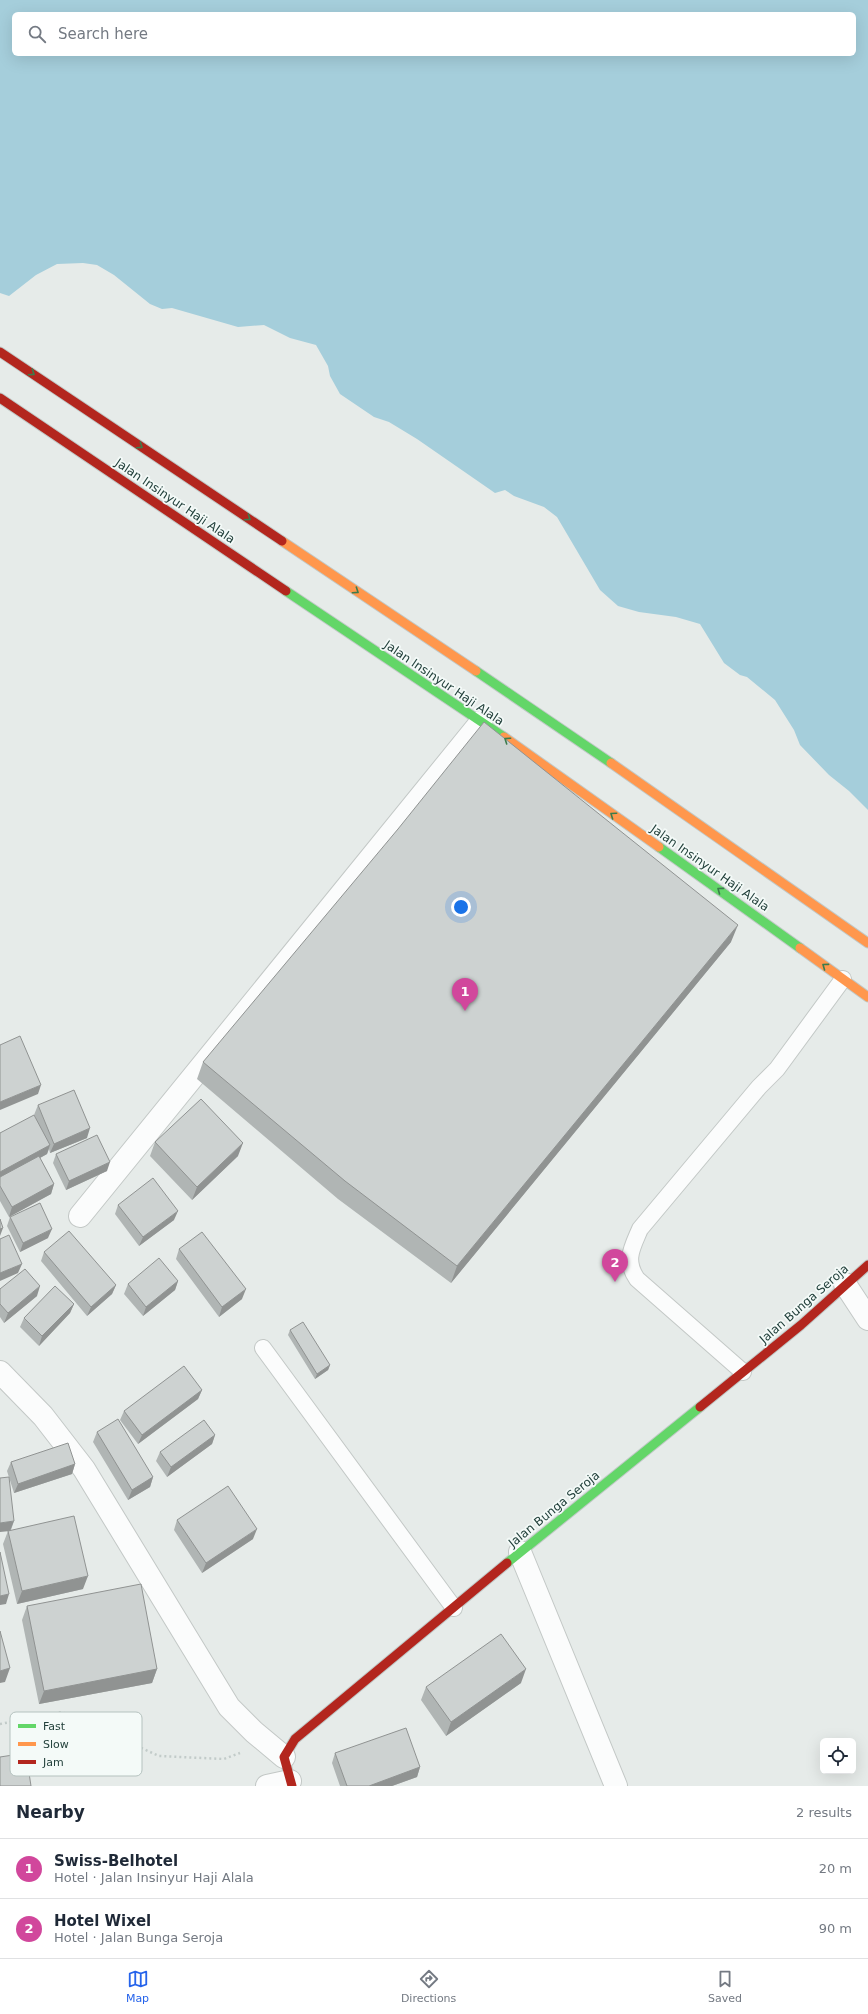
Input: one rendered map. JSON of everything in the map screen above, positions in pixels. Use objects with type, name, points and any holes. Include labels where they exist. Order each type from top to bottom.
[{"type":"main road","points":[[0,352],[540,714],[740,852],[868,943]]},
{"type":"main road","name":"Jalan Insinyur Haji Alala","points":[[0,398],[533,757],[868,997]]},
{"type":"main road","name":"Jalan Bunga Seroja","points":[[276,1750],[295,1739],[520,1552],[800,1326],[845,1284],[868,1265]]},
{"type":"main road","points":[[276,1750],[291,1783]]},
{"type":"street","points":[[80,1216],[481,722]]},
{"type":"street","points":[[845,1284],[868,1319]]},
{"type":"street","points":[[0,1372],[43,1416],[84,1469],[229,1707],[254,1732],[276,1750]]},
{"type":"street","points":[[520,1552],[616,1786]]},
{"type":"street","points":[[267,1786],[291,1783]]},
{"type":"lane","points":[[743,1372],[637,1279],[630,1265],[631,1251],[640,1229],[759,1087],[777,1069],[843,979]]},
{"type":"lane","points":[[264,1348],[454,1608]]},
{"type":"path","points":[[0,1724],[10,1722]]},
{"type":"path","points":[[142,1748],[159,1756],[224,1759],[276,1750]]},
{"type":"water","points":[[0,0],[868,0],[868,810],[849,791],[829,775],[800,745],[794,730],[775,700],[747,677],[740,675],[724,663],[700,624],[676,617],[639,612],[618,606],[600,590],[557,517],[544,507],[514,496],[505,490],[495,493],[417,439],[389,422],[374,417],[340,394],[330,376],[328,366],[316,345],[290,338],[264,325],[238,327],[172,308],[162,309],[150,304],[114,275],[97,265],[83,263],[57,264],[36,275],[9,296],[0,293]]},
{"type":"building","points":[[484,722],[738,925],[457,1266],[345,1181],[203,1062],[398,829]]},
{"type":"building","points":[[20,1036],[41,1085],[0,1102],[0,1045]]},
{"type":"building","points":[[74,1090],[90,1128],[54,1144],[38,1105]]},
{"type":"building","points":[[201,1099],[243,1143],[197,1187],[155,1142]]},
{"type":"building","points":[[34,1115],[50,1145],[0,1172],[0,1133]]},
{"type":"building","points":[[97,1135],[110,1162],[69,1181],[56,1154]]},
{"type":"building","points":[[39,1156],[54,1184],[12,1207],[0,1186],[0,1177]]},
{"type":"building","points":[[153,1178],[178,1211],[143,1237],[118,1205]]},
{"type":"building","points":[[40,1203],[52,1229],[23,1243],[10,1217]]},
{"type":"building","points":[[0,1219],[3,1228],[0,1229]]},
{"type":"building","points":[[69,1231],[116,1285],[91,1307],[44,1252]]},
{"type":"building","points":[[202,1232],[246,1289],[222,1307],[179,1249]]},
{"type":"building","points":[[9,1235],[22,1264],[0,1273],[0,1239]]},
{"type":"building","points":[[159,1258],[178,1281],[146,1307],[128,1284]]},
{"type":"building","points":[[25,1269],[40,1286],[8,1313],[0,1304],[0,1289]]},
{"type":"building","points":[[55,1286],[74,1304],[42,1336],[24,1318]]},
{"type":"building","points":[[303,1322],[330,1365],[317,1374],[290,1330]]},
{"type":"building","points":[[184,1366],[202,1390],[142,1435],[124,1411]]},
{"type":"building","points":[[118,1419],[153,1477],[132,1490],[97,1432]]},
{"type":"building","points":[[204,1420],[215,1435],[171,1467],[160,1452]]},
{"type":"building","points":[[68,1443],[75,1464],[18,1484],[11,1462]]},
{"type":"building","points":[[9,1477],[14,1521],[0,1523],[0,1478]]},
{"type":"building","points":[[228,1486],[257,1529],[206,1563],[177,1520]]},
{"type":"building","points":[[74,1516],[88,1576],[22,1591],[8,1531]]},
{"type":"building","points":[[0,1552],[9,1594],[0,1596]]},
{"type":"building","points":[[141,1584],[157,1669],[44,1691],[27,1606]]},
{"type":"building","points":[[0,1631],[10,1668],[0,1671]]},
{"type":"building","points":[[501,1634],[526,1669],[451,1722],[426,1687]]},
{"type":"building","points":[[406,1728],[420,1767],[369,1786],[347,1786],[335,1753]]},
{"type":"building","points":[[10,1755],[10,1776],[29,1776],[31,1786],[0,1786],[0,1757]]},
{"type":"traffic: fast","points":[[286,591],[504,737]]},
{"type":"traffic: fast","points":[[476,671],[611,763]]},
{"type":"traffic: fast","points":[[659,847],[800,948]]},
{"type":"traffic: fast","points":[[507,1563],[700,1407]]},
{"type":"traffic: slow","points":[[282,541],[476,671]]},
{"type":"traffic: slow","points":[[504,737],[659,847]]},
{"type":"traffic: slow","points":[[611,763],[868,943]]},
{"type":"traffic: slow","points":[[800,948],[868,997]]},
{"type":"traffic: jam","points":[[0,352],[282,541]]},
{"type":"traffic: jam","points":[[0,398],[286,591]]},
{"type":"traffic: jam","points":[[700,1407],[801,1325],[868,1265]]},
{"type":"traffic: jam","points":[[292,1786],[284,1757],[295,1739],[507,1563]]},
{"type":"place","name":"Swiss-Belhotel","points":[[465,1011]]},
{"type":"place","name":"Hotel Wixel","points":[[615,1282]]}]
